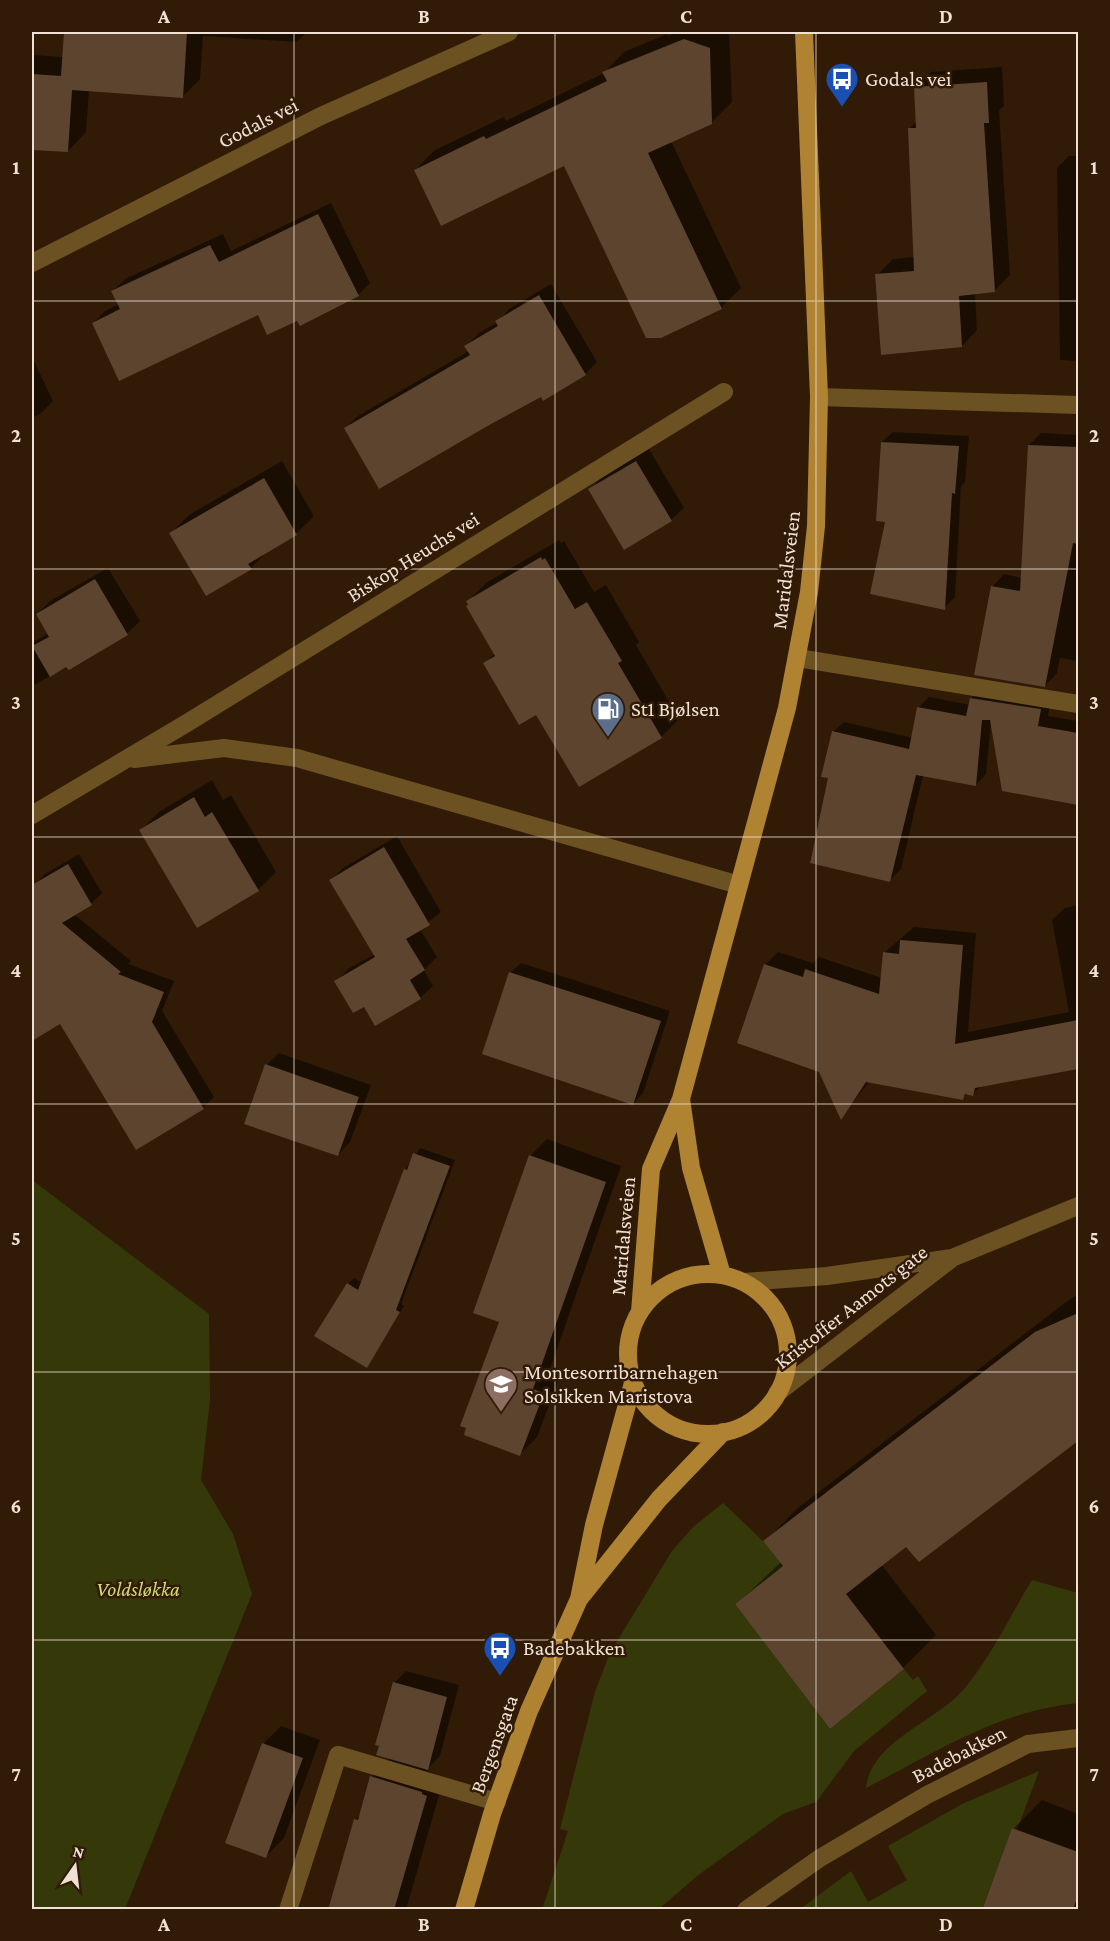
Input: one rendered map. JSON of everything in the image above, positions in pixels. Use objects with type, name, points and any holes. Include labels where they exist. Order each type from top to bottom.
[{"type":"main road","name":"Maridalsveien","points":[[640,1312],[651,1169],[681,1099],[767,786],[798,658],[816,526],[819,397],[804,32]]},
{"type":"main road","name":"Maridalsveien","points":[[681,1099],[691,1168],[722,1275]]},
{"type":"main road","points":[[698,1274],[722,1275],[744,1282],[769,1303],[784,1330],[788,1352],[785,1373],[777,1393],[763,1411],[745,1424],[723,1432],[705,1434],[686,1431],[654,1413],[633,1383],[628,1346],[632,1328],[640,1312],[655,1293],[675,1280],[698,1274]]},
{"type":"main road","name":"Bergensgata","points":[[464,1910],[497,1802],[538,1689],[579,1599],[594,1525],[633,1383]]},
{"type":"main road","name":"Bergensgata","points":[[579,1599],[659,1499],[723,1432]]},
{"type":"street","name":"Godals vei","points":[[32,263],[321,116],[509,32]]},
{"type":"street","name":"Biskop Heuchs vei","points":[[32,815],[126,760],[724,392]]},
{"type":"street","points":[[819,397],[1078,405]]},
{"type":"street","points":[[798,658],[1078,704]]},
{"type":"street","name":"Biskop Heuchs vei","points":[[126,760],[224,748],[297,758],[739,885]]},
{"type":"street","name":"Kristoffer Aamots gate","points":[[744,1282],[828,1276],[952,1258],[1078,1206]]},
{"type":"street","name":"Kristoffer Aamots gate","points":[[777,1393],[952,1258]]},
{"type":"street","name":"Badebakken","points":[[746,1910],[820,1858],[927,1795],[1028,1744],[1078,1737]]},
{"type":"street","points":[[288,1910],[338,1755],[497,1802]]},
{"type":"green space","name":"Voldsløkka","points":[[32,1180],[209,1314],[210,1400],[201,1480],[233,1534],[252,1594],[125,1909],[32,1909]]},
{"type":"green space","points":[[723,1503],[763,1541],[783,1566],[735,1604],[830,1729],[904,1669],[913,1680],[918,1676],[927,1691],[854,1751],[816,1802],[783,1814],[697,1876],[659,1909],[542,1910],[568,1831],[560,1829],[595,1692],[610,1653],[672,1551],[693,1527]]},
{"type":"green space","points":[[1032,1580],[1078,1593],[1078,1703],[1049,1707],[994,1724],[943,1747],[866,1788],[871,1771],[880,1757],[906,1733],[952,1701],[974,1677]]},
{"type":"green space","points":[[1039,1771],[1017,1830],[1012,1828],[982,1909],[799,1910],[851,1871],[868,1902],[907,1880],[888,1846],[962,1804]]},
{"type":"building","points":[[64,32],[187,32],[183,98],[72,90],[68,152],[32,150],[32,74],[61,76]]},
{"type":"building","points":[[684,39],[710,48],[712,124],[648,153],[722,309],[661,338],[646,338],[564,166],[441,226],[414,170],[484,136],[486,139],[607,81],[602,72]]},
{"type":"building","points":[[987,82],[989,123],[984,123],[995,292],[959,296],[962,347],[881,355],[875,274],[914,271],[908,128],[916,128],[914,87]]},
{"type":"building","points":[[318,214],[359,296],[300,326],[297,321],[267,335],[258,315],[119,381],[92,323],[120,309],[111,291],[210,245],[219,262]]},
{"type":"building","points":[[539,295],[586,375],[543,401],[541,397],[491,424],[379,489],[344,428],[470,355],[464,346],[498,326],[495,321]]},
{"type":"building","points":[[881,442],[959,446],[955,494],[952,493],[945,610],[870,594],[885,522],[876,521]]},
{"type":"building","points":[[1028,445],[1078,447],[1078,544],[1073,543],[1045,687],[974,675],[991,586],[1020,591]]},
{"type":"building","points":[[636,461],[672,521],[624,550],[588,489]]},
{"type":"building","points":[[264,478],[297,535],[248,564],[252,569],[206,596],[169,533]]},
{"type":"building","points":[[541,557],[542,560],[545,558],[575,609],[587,602],[622,661],[618,663],[662,738],[579,787],[536,715],[519,725],[483,663],[495,656],[466,606],[468,605],[466,601]]},
{"type":"building","points":[[95,579],[128,635],[69,670],[66,667],[50,677],[32,646],[49,637],[36,614]]},
{"type":"building","points":[[970,698],[1041,709],[1038,726],[1078,733],[1078,805],[1002,791],[990,720],[982,720],[976,786],[916,775],[890,882],[810,863],[828,778],[821,777],[832,731],[909,749],[917,707],[966,716]]},
{"type":"building","points":[[194,797],[205,817],[212,812],[259,891],[197,928],[139,830]]},
{"type":"building","points":[[384,847],[430,925],[406,939],[425,970],[410,980],[421,999],[375,1026],[364,1007],[353,1013],[334,981],[375,957],[329,880]]},
{"type":"building","points":[[68,864],[92,905],[62,923],[121,972],[118,974],[164,992],[152,1022],[204,1109],[136,1150],[60,1024],[32,1041],[32,885]]},
{"type":"building","points":[[900,940],[963,945],[955,1044],[1078,1020],[1078,1069],[975,1088],[973,1096],[965,1094],[963,1100],[866,1082],[841,1120],[819,1072],[737,1043],[764,964],[803,977],[805,969],[879,994],[883,952],[899,954]]},
{"type":"building","points":[[509,972],[661,1021],[633,1105],[482,1054]]},
{"type":"building","points":[[265,1064],[359,1097],[338,1156],[244,1124]]},
{"type":"building","points":[[413,1153],[450,1166],[396,1310],[400,1312],[367,1368],[314,1336],[347,1283],[358,1290],[404,1169],[407,1170]]},
{"type":"building","points":[[529,1155],[606,1182],[533,1389],[544,1393],[520,1456],[464,1435],[466,1428],[460,1426],[499,1322],[473,1313]]},
{"type":"building","points":[[1078,1313],[1078,1441],[919,1562],[906,1547],[846,1594],[904,1669],[830,1729],[735,1604],[783,1566],[763,1541],[1035,1332]]},
{"type":"building","points":[[393,1682],[447,1697],[428,1770],[376,1755],[379,1746],[375,1745]]},
{"type":"building","points":[[262,1743],[303,1758],[266,1858],[225,1843]]},
{"type":"building","points":[[370,1776],[422,1792],[427,1796],[394,1910],[328,1910],[354,1819],[358,1820]]},
{"type":"building","points":[[1012,1828],[1078,1852],[1078,1895],[1073,1910],[982,1910]]},
{"type":"place","name":"Godals vei","points":[[842,108]]},
{"type":"place","name":"St1 Bjølsen","points":[[608,738]]},
{"type":"place","name":"Montesorribarnehagen Solsikken Maristova","points":[[501,1413]]},
{"type":"place","name":"Badebakken","points":[[500,1677]]}]
